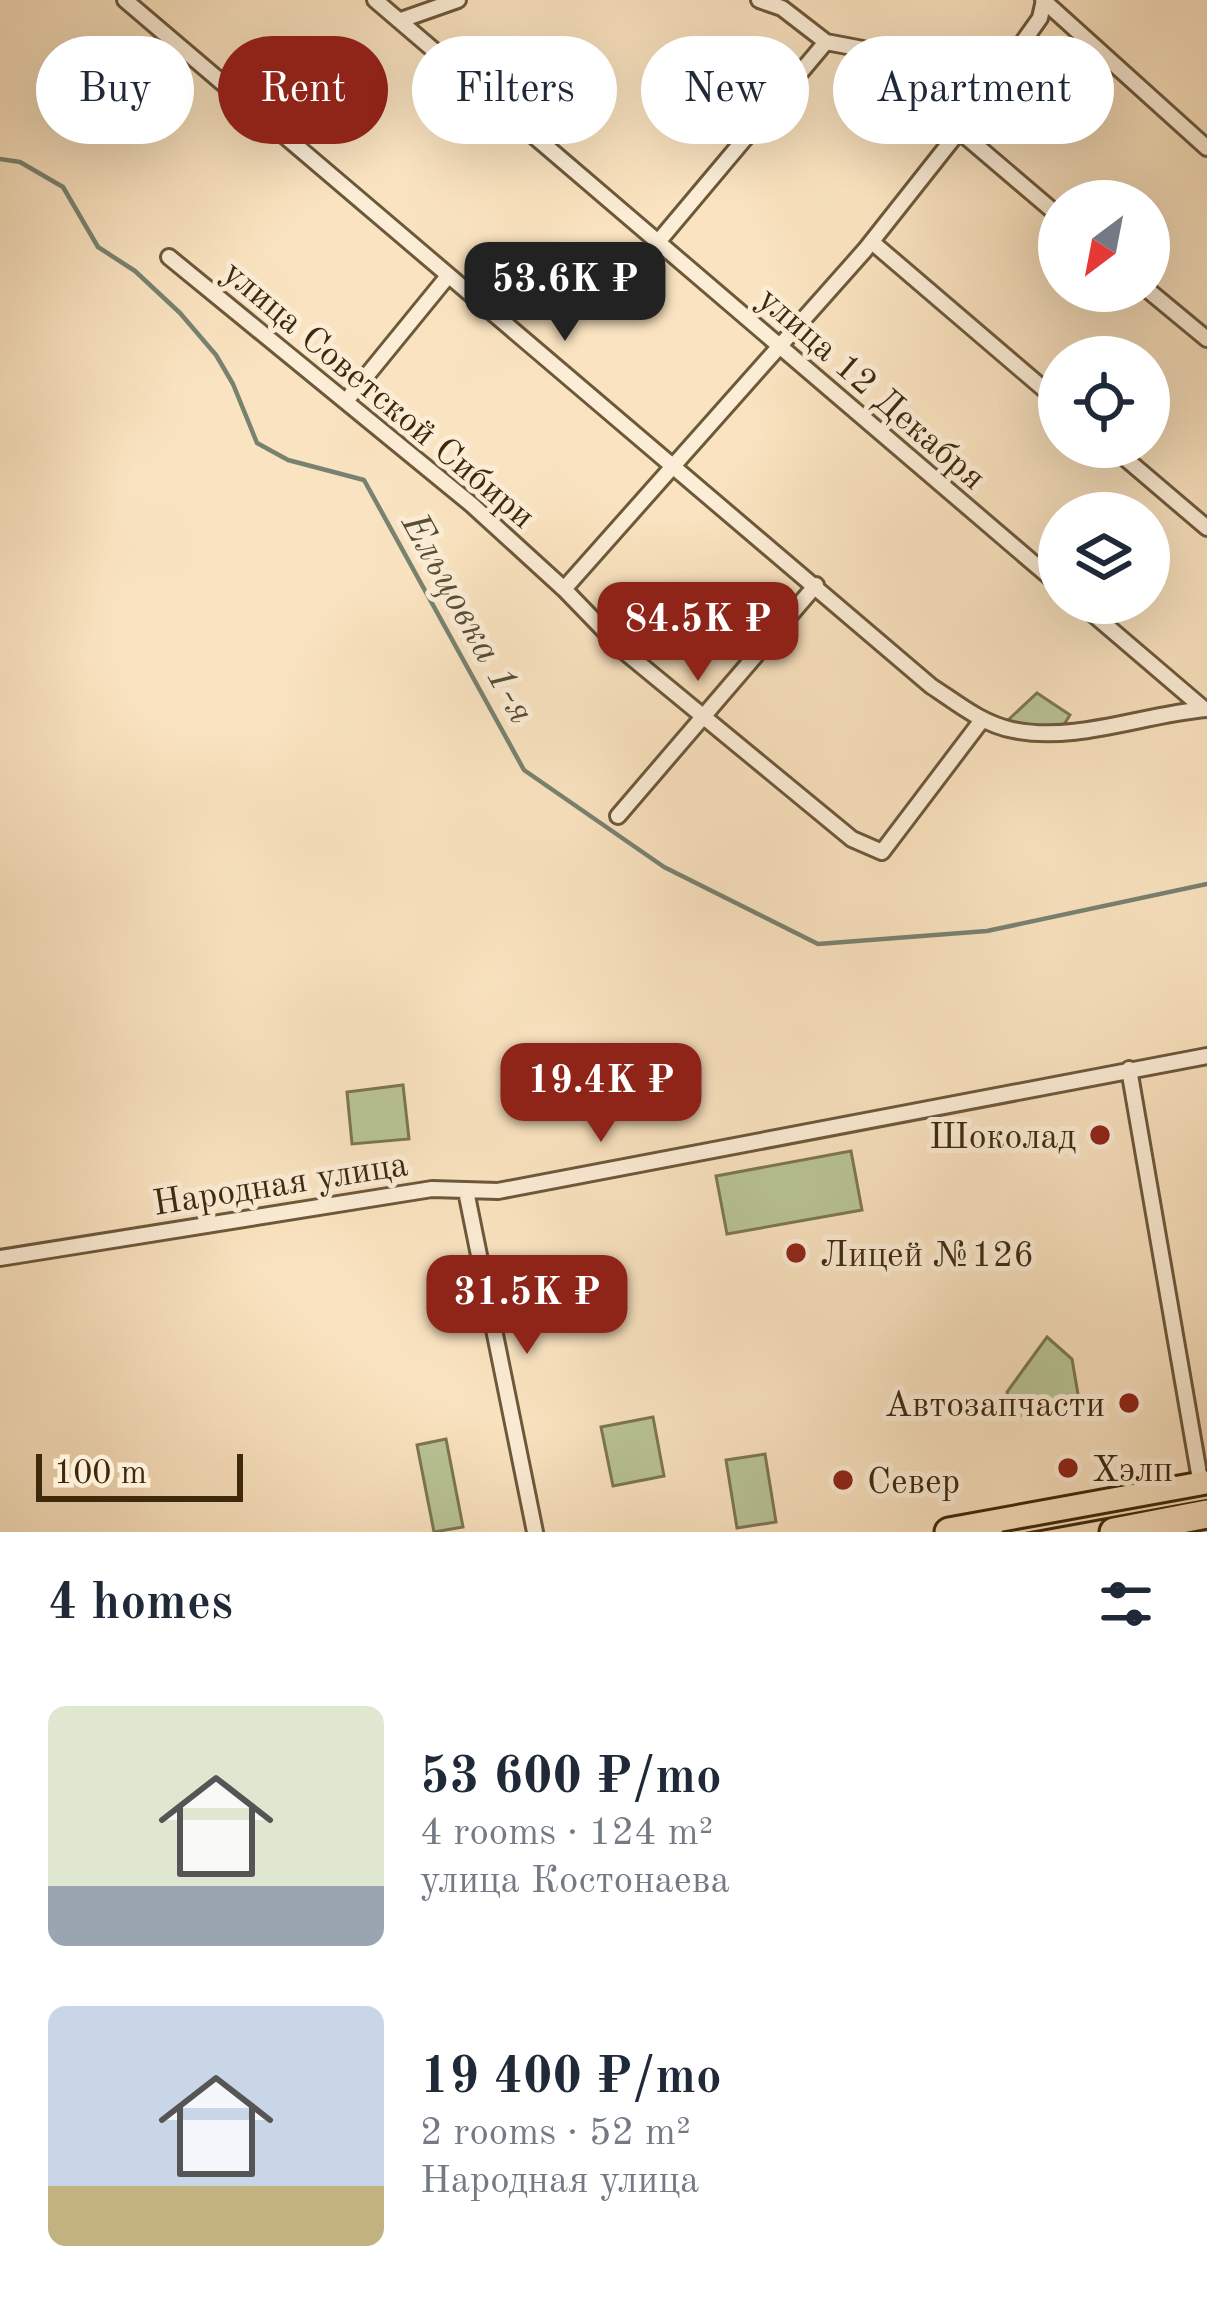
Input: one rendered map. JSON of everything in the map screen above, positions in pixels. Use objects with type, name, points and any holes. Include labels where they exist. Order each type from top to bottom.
[{"type":"highway","points":[[1130,1531],[1205,1500]]},
{"type":"highway","points":[[949,1532],[1205,1500]]},
{"type":"street","name":"улица 12 Декабря","points":[[375,0],[1038,567]]},
{"type":"street","points":[[401,20],[458,0]]},
{"type":"street","points":[[760,0],[782,8],[833,43]]},
{"type":"street","points":[[1027,36],[1040,18],[1044,0],[1207,148]]},
{"type":"street","points":[[134,2],[672,467],[931,686],[982,720],[1015,731],[1060,731],[1205,709]]},
{"type":"street","points":[[658,242],[826,42]]},
{"type":"street","points":[[564,589],[872,242],[949,144]]},
{"type":"street","points":[[972,144],[1038,199]]},
{"type":"street","points":[[872,242],[1038,384]]},
{"type":"street","name":"улица Советской Сибири","points":[[169,257],[472,505],[625,652],[852,839],[882,852],[982,720]]},
{"type":"street","points":[[346,401],[448,276]]},
{"type":"street","points":[[1170,308],[1207,339]]},
{"type":"street","points":[[1137,468],[1207,528]]},
{"type":"street","points":[[617,816],[816,585]]},
{"type":"street","points":[[1105,624],[1205,709]]},
{"type":"street","name":"Народная улица","points":[[0,1258],[397,1193],[520,1186],[1207,1056]]},
{"type":"street","points":[[1129,1069],[1205,1500]]},
{"type":"street","points":[[466,1191],[535,1532]]},
{"type":"green space","points":[[1037,693],[1070,715],[1063,726],[1006,722]]},
{"type":"green space","points":[[403,1085],[409,1139],[352,1144],[347,1092]]},
{"type":"green space","points":[[851,1151],[862,1210],[727,1234],[716,1176]]},
{"type":"green space","points":[[1047,1337],[1072,1359],[1080,1406],[1013,1417],[1007,1392]]},
{"type":"green space","points":[[653,1417],[664,1476],[613,1486],[601,1427]]},
{"type":"green space","points":[[446,1439],[463,1527],[434,1532],[417,1445]]},
{"type":"green space","points":[[765,1454],[776,1522],[737,1528],[726,1460]]},
{"type":"waterway","name":"Ельцовка 1-я","points":[[0,159],[20,162],[63,187],[98,247],[135,271],[180,313],[216,355],[257,443],[288,460],[364,480],[524,770],[664,867],[818,944],[987,931],[1207,884]]},
{"type":"tram line","points":[[1003,1532],[1207,1495]]},
{"type":"place","name":"Шоколад","points":[[1100,1135]]},
{"type":"place","name":"Лицей №126","points":[[796,1253]]},
{"type":"place","name":"Автозапчасти","points":[[1129,1403]]},
{"type":"place","name":"Хэлп","points":[[1068,1468]]},
{"type":"place","name":"Север","points":[[843,1480]]}]
